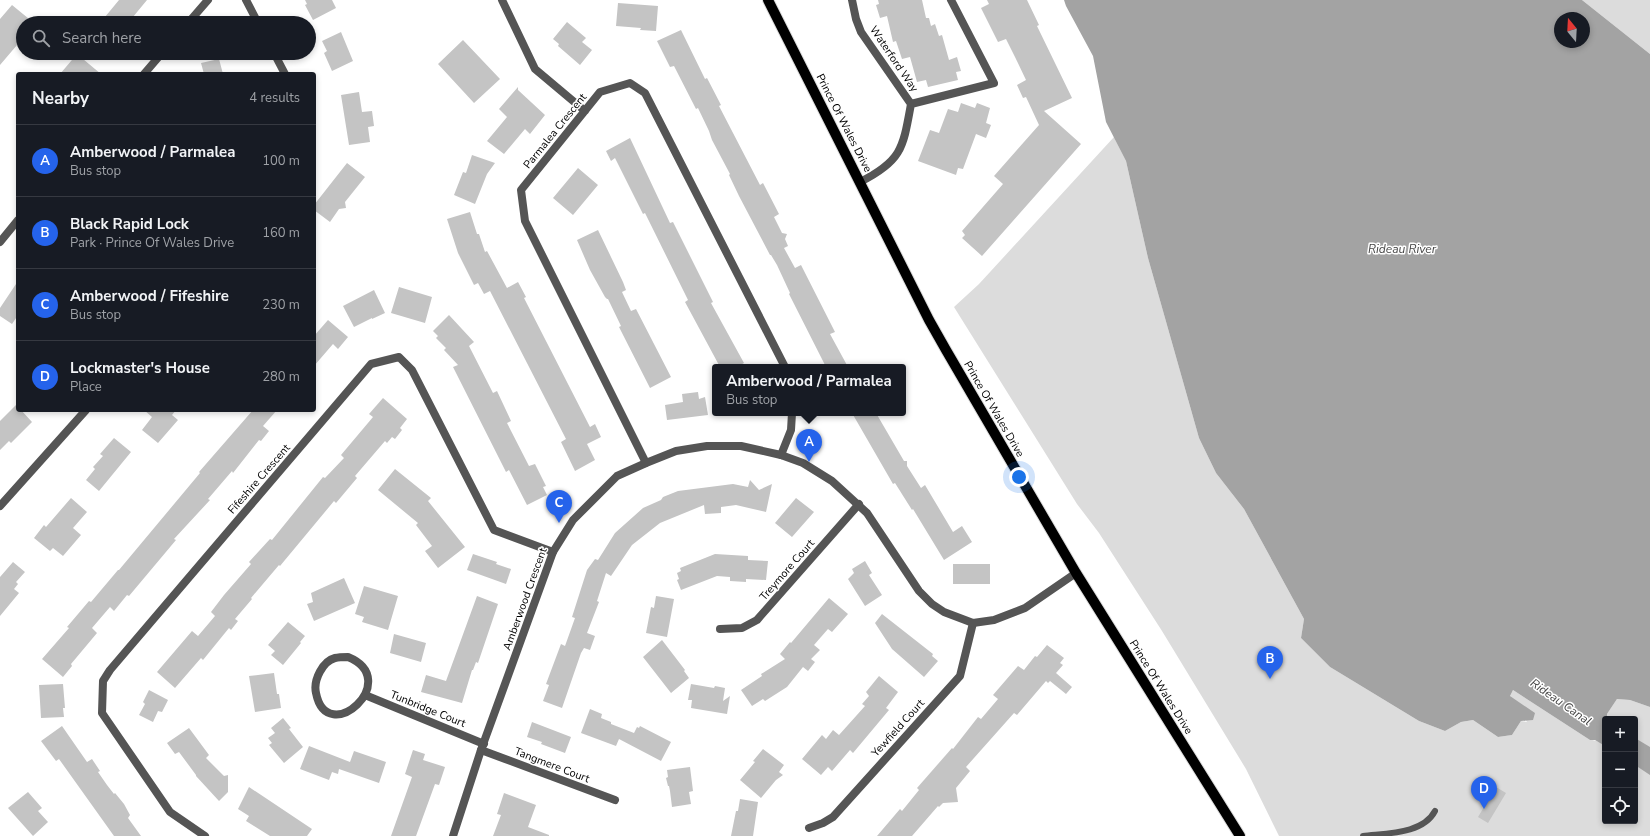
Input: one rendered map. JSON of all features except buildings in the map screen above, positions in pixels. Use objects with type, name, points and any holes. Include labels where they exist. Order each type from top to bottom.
[{"type":"main road","name":"Prince Of Wales Drive","points":[[768,0],[928,320],[1076,573],[1240,836]]},
{"type":"street","points":[[194,16],[208,0]]},
{"type":"street","points":[[246,0],[254,16]]},
{"type":"street","points":[[502,0],[535,69],[585,111]]},
{"type":"street","name":"Waterford Way","points":[[852,0],[856,19],[861,32],[911,104],[907,129],[901,146],[894,159],[879,172],[860,182]]},
{"type":"street","points":[[911,104],[994,83],[951,0]]},
{"type":"street","points":[[146,72],[156,60]]},
{"type":"street","points":[[278,60],[284,72]]},
{"type":"street","name":"Parmalea Crescent","points":[[646,463],[524,221],[521,190],[600,92],[630,83],[645,93],[783,364]]},
{"type":"street","points":[[0,242],[16,222]]},
{"type":"street","name":"Fifeshire Crescent","points":[[205,836],[170,812],[102,713],[103,681],[110,670],[371,364],[399,357],[412,370],[494,530],[553,552]]},
{"type":"street","points":[[0,506],[84,412]]},
{"type":"street","points":[[781,455],[791,430],[792,416]]},
{"type":"street","name":"Amberwood Crescent","points":[[454,836],[483,747],[553,552],[573,520],[617,476],[646,463],[676,451],[707,446],[741,446],[781,455],[803,463],[832,481],[859,504],[867,513],[919,591],[932,604],[944,612],[973,623],[994,620],[1025,608],[1076,573]]},
{"type":"street","name":"Treymore Court","points":[[720,629],[742,628],[758,620],[859,504]]},
{"type":"street","name":"Yewfield Court","points":[[809,828],[823,823],[833,816],[960,676],[973,623]]},
{"type":"street","points":[[348,657],[355,660],[362,665],[366,672],[367,687],[365,695],[356,707],[347,712],[339,715],[326,710],[321,705],[316,692],[316,684],[322,669],[334,658],[348,657]]},
{"type":"street","name":"Tunbridge Court","points":[[365,695],[483,747]]},
{"type":"street","name":"Tangmere Court","points":[[483,747],[615,800]]},
{"type":"lane","points":[[1363,836],[1410,829],[1420,826],[1431,818],[1435,811]]},
{"type":"shaded area","points":[[1582,0],[1650,0],[1650,54]]},
{"type":"shaded area","points":[[1114,137],[1126,161],[1148,258],[1199,438],[1216,473],[1244,509],[1304,619],[1301,638],[1330,667],[1419,721],[1445,731],[1461,722],[1473,720],[1498,737],[1512,735],[1521,721],[1527,722],[1510,696],[1513,690],[1590,740],[1594,740],[1602,744],[1602,824],[1638,824],[1638,716],[1607,716],[1607,714],[1617,699],[1630,700],[1650,707],[1650,836],[1279,836],[1246,769],[1162,631],[1099,533],[1077,504],[954,307],[979,284]]},
{"type":"water","name":"Rideau River","points":[[1064,0],[1582,0],[1650,54],[1650,707],[1630,700],[1617,699],[1607,716],[1602,716],[1602,744],[1595,740],[1590,740],[1513,690],[1510,696],[1535,713],[1533,720],[1521,721],[1512,735],[1498,737],[1473,720],[1461,722],[1445,731],[1419,721],[1330,667],[1301,638],[1304,619],[1244,509],[1216,473],[1199,438],[1148,258],[1126,161],[1106,122],[1093,56]]},
{"type":"water","points":[[1638,740],[1650,747],[1650,775],[1638,767]]},
{"type":"place","name":"Amberwood / Parmalea","points":[[809,462]]},
{"type":"place","name":"Amberwood / Fifeshire","points":[[559,523]]},
{"type":"place","name":"Black Rapid Lock","points":[[1270,679]]},
{"type":"place","name":"Lockmaster's House","points":[[1484,809]]},
{"type":"water label","name":"Rideau Canal","points":[[1561,702]]}]
